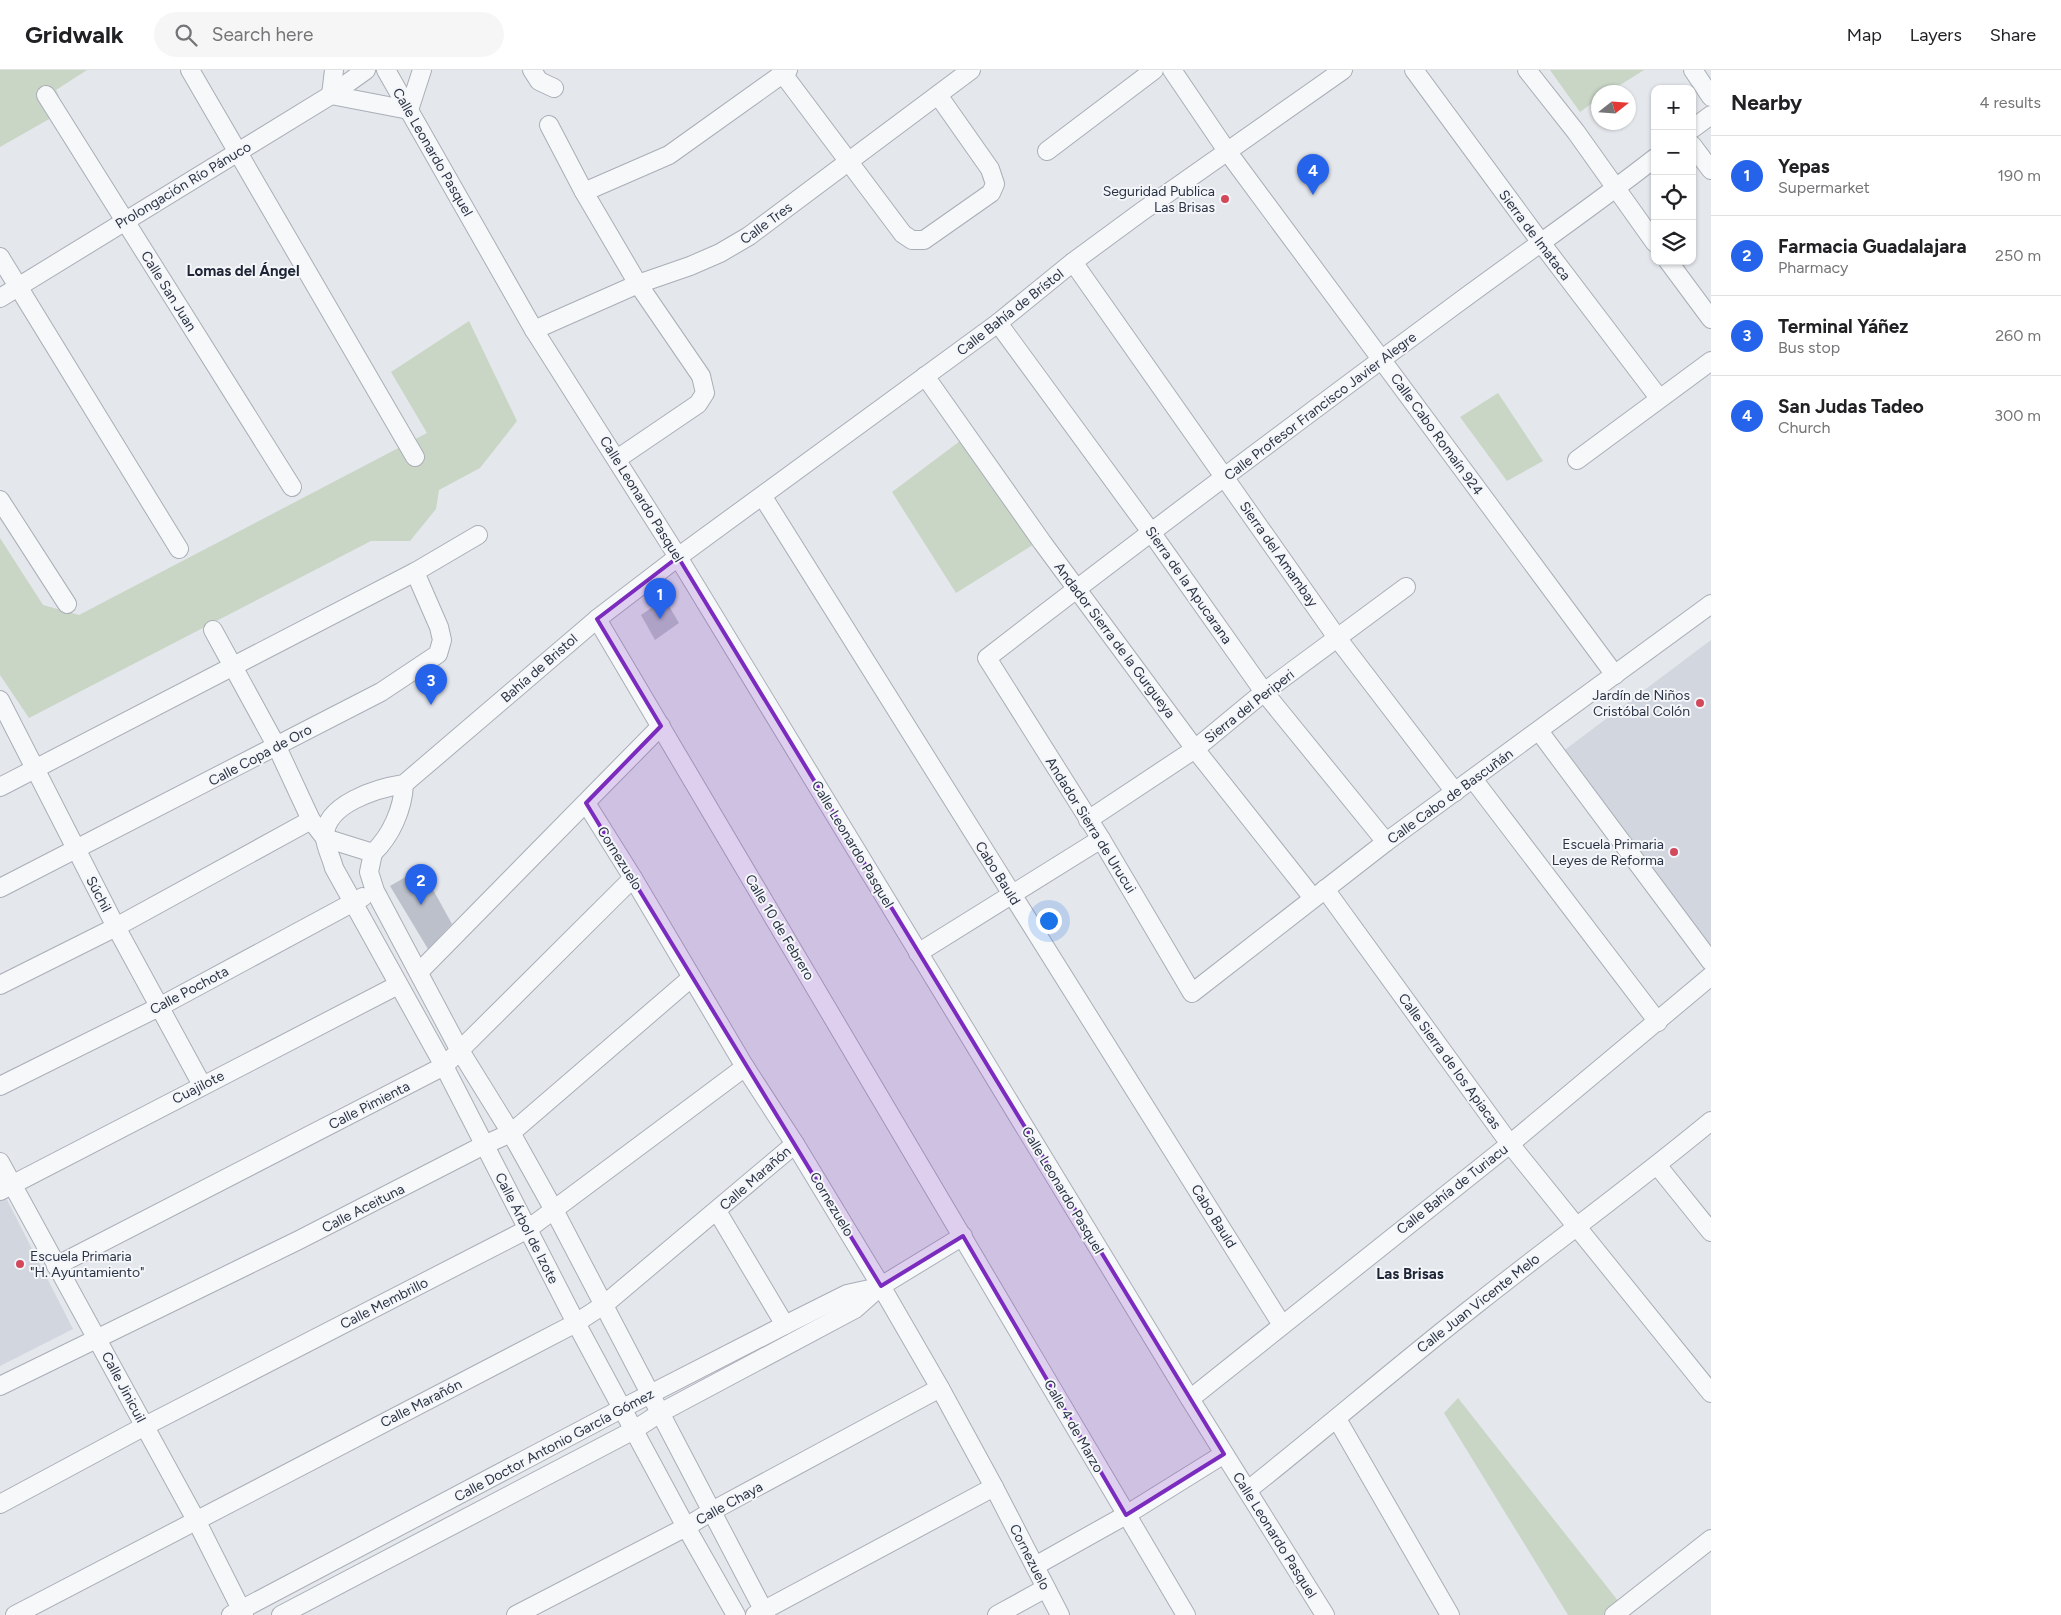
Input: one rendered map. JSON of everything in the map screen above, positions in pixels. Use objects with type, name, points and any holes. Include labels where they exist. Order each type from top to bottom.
[{"type":"street","points":[[190,70],[415,457]]},
{"type":"street","points":[[334,70],[331,95],[409,110],[422,70]]},
{"type":"street","name":"Prolongación Río Pánuco","points":[[0,298],[331,95],[366,70]]},
{"type":"street","name":"Calle Leonardo Pasquel","points":[[386,70],[534,330],[678,557],[1190,1399],[1324,1615]]},
{"type":"street","points":[[532,70],[539,81],[554,88]]},
{"type":"street","name":"Calle Tres","points":[[534,330],[638,284],[720,253],[749,236],[971,70]]},
{"type":"street","points":[[1047,151],[1154,70]]},
{"type":"street","name":"Calle Cabo Romaín 924","points":[[1172,70],[1227,151],[1616,676]]},
{"type":"street","name":"Calle Bahía de Brístol","points":[[678,557],[998,323],[1073,262],[1343,70]]},
{"type":"street","name":"Sierra de Imataca","points":[[1414,70],[1542,244],[1659,398]]},
{"type":"street","points":[[1527,70],[1576,132],[1651,238]]},
{"type":"street","points":[[1693,70],[1711,97]]},
{"type":"street","points":[[584,192],[669,155],[786,72],[848,161],[903,234],[912,240],[924,240],[991,194],[995,184],[990,169],[938,95]]},
{"type":"street","name":"Calle San Juan","points":[[46,95],[292,487]]},
{"type":"street","points":[[1696,126],[1711,115]]},
{"type":"street","points":[[549,125],[584,192],[638,284],[701,376],[705,393],[698,404],[617,459]]},
{"type":"street","points":[[1696,149],[1711,170]]},
{"type":"street","name":"Calle Profesor Francisco Javier Alegre","points":[[987,658],[1151,532],[1461,301],[1542,244],[1651,161]]},
{"type":"street","points":[[0,257],[179,549]]},
{"type":"street","name":"Sierra del Amambay","points":[[1073,262],[1338,639],[1455,792]]},
{"type":"street","points":[[1671,265],[1711,319]]},
{"type":"street","name":"Sierra de la Apucarana","points":[[998,323],[1151,532],[1264,692],[1386,842]]},
{"type":"street","points":[[1577,460],[1711,361]]},
{"type":"street","name":"Andador Sierra de la Gurgueya","points":[[925,376],[1076,589],[1196,748],[1319,894]]},
{"type":"street","name":"Cabo Bauld","points":[[763,496],[1282,1325]]},
{"type":"street","points":[[0,500],[67,604]]},
{"type":"street","points":[[0,787],[415,572],[478,536]]},
{"type":"street","name":"Bahía de Bristol","points":[[325,838],[328,824],[349,801],[389,787],[404,784],[597,619],[678,557]]},
{"type":"street","name":"Calle Copa de Oro","points":[[0,888],[394,684],[438,654],[442,640],[439,627],[415,572]]},
{"type":"street","name":"Sierra del Periperi","points":[[1088,820],[1196,748],[1264,692],[1406,587]]},
{"type":"street","name":"Calle Cabo de Bascuñán","points":[[1192,993],[1386,842],[1616,676],[1711,604]]},
{"type":"street","name":"Calle 10 de Febrero","points":[[597,619],[963,1236]]},
{"type":"street","points":[[213,630],[277,746],[311,820],[325,838],[373,853]]},
{"type":"street","name":"Andador Sierra de Urucui","points":[[987,658],[1101,839],[1192,993]]},
{"type":"street","name":"Súchil","points":[[0,700],[116,927],[202,1085]]},
{"type":"street","points":[[419,972],[661,726]]},
{"type":"street","points":[[1539,731],[1711,962]]},
{"type":"street","points":[[1473,779],[1658,1022]]},
{"type":"street","points":[[404,784],[404,800],[383,844],[373,853],[369,872],[375,891],[459,1049],[554,1210],[712,1511],[761,1613],[994,1487]]},
{"type":"street","name":"Cornezuelo","points":[[586,803],[633,878],[745,1067],[795,1144],[882,1286],[994,1487],[1060,1615]]},
{"type":"street","points":[[0,985],[116,927],[311,820]]},
{"type":"street","name":"Calle Árbol de Izote","points":[[325,838],[334,868],[444,1066],[576,1323],[686,1527],[736,1615]]},
{"type":"street","points":[[918,953],[1101,839]]},
{"type":"street","name":"Calle Pimienta","points":[[56,1266],[444,1066],[633,878]]},
{"type":"street","name":"Calle Pochota","points":[[0,1086],[159,1007],[375,891]]},
{"type":"street","name":"Calle Sierra de los Apiacas","points":[[1319,894],[1510,1144],[1711,1393]]},
{"type":"street","name":"Calle Bahía de Turiacu","points":[[1190,1399],[1510,1144],[1711,976]]},
{"type":"street","name":"Calle Aceituna","points":[[0,1386],[299,1240],[510,1133],[691,978]]},
{"type":"street","name":"Cuajilote","points":[[6,1188],[398,985]]},
{"type":"street","name":"Calle Membrillo","points":[[0,1504],[145,1426],[528,1229],[745,1067]]},
{"type":"street","name":"Calle Juan Vicente Melo","points":[[1248,1490],[1425,1345],[1711,1121]]},
{"type":"street","name":"Calle Marañón","points":[[15,1615],[576,1323],[604,1304],[795,1144]]},
{"type":"street","name":"Calle Jinicuil","points":[[0,1162],[6,1188],[56,1266],[98,1339],[196,1520],[239,1613]]},
{"type":"street","points":[[1657,1165],[1711,1232]]},
{"type":"street","points":[[717,1211],[785,1325]]},
{"type":"street","name":"Calle Doctor Antonio García Gómez","points":[[281,1615],[634,1430],[660,1412],[855,1309],[882,1286],[963,1236]]},
{"type":"street","name":"Calle 4 de Marzo","points":[[963,1236],[1186,1615]]},
{"type":"street","name":"Calle Doctor Antonio García Gómez","points":[[239,1613],[622,1408],[785,1325],[847,1294],[882,1286]]},
{"type":"street","name":"Calle Chaya","points":[[516,1615],[686,1527],[712,1511],[940,1388]]},
{"type":"street","points":[[1337,1419],[1450,1615]]},
{"type":"street","points":[[1035,1566],[1126,1515],[1224,1454]]},
{"type":"street","points":[[1614,1615],[1711,1539]]},
{"type":"street","points":[[997,1615],[1046,1588]]},
{"type":"highlighted area","points":[[678,557],[1224,1454],[1126,1515],[963,1236],[881,1286],[586,803],[661,726],[597,619]]},
{"type":"shaded area","name":"Escuela Primaria Leyes de Reforma","points":[[1711,640],[1711,952],[1562,752]]},
{"type":"shaded area","name":"Escuela Primaria \"H. Ayuntamiento\"","points":[[5,1196],[73,1329],[0,1366],[0,1199]]},
{"type":"green space","points":[[0,70],[87,70],[56,90],[65,110],[0,147]]},
{"type":"green space","points":[[1550,70],[1644,70],[1620,85],[1591,85],[1591,104],[1580,112]]},
{"type":"green space","points":[[469,321],[517,421],[480,468],[439,490],[436,509],[410,541],[371,541],[29,718],[0,675],[0,538],[43,605],[79,615],[427,433],[391,372]]},
{"type":"green space","points":[[1498,393],[1543,461],[1507,481],[1460,417]]},
{"type":"green space","points":[[964,438],[1036,543],[956,593],[892,492]]},
{"type":"green space","points":[[1458,1398],[1619,1602],[1603,1615],[1568,1615],[1444,1413]]},
{"type":"building","points":[[657,604],[669,606],[679,623],[655,640],[641,615]]},
{"type":"building","points":[[421,868],[452,924],[428,949],[390,886]]},
{"type":"place","name":"San Judas Tadeo","points":[[1313,195]]},
{"type":"place","name":"Seguridad Publica Las Brisas","points":[[1225,199]]},
{"type":"place","name":"Yepas","points":[[660,619]]},
{"type":"place","name":"Jardín de Niños Cristóbal Colón","points":[[1700,703]]},
{"type":"place","name":"Terminal Yáñez","points":[[431,705]]},
{"type":"place","name":"Escuela Primaria Leyes de Reforma","points":[[1674,852]]},
{"type":"place","name":"Farmacia Guadalajara","points":[[421,905]]},
{"type":"place","name":"Escuela Primaria \"H. Ayuntamiento\"","points":[[20,1264]]},
{"type":"district","name":"Lomas del Ángel","points":[[243,271]]},
{"type":"district","name":"Las Brisas","points":[[1410,1274]]}]
